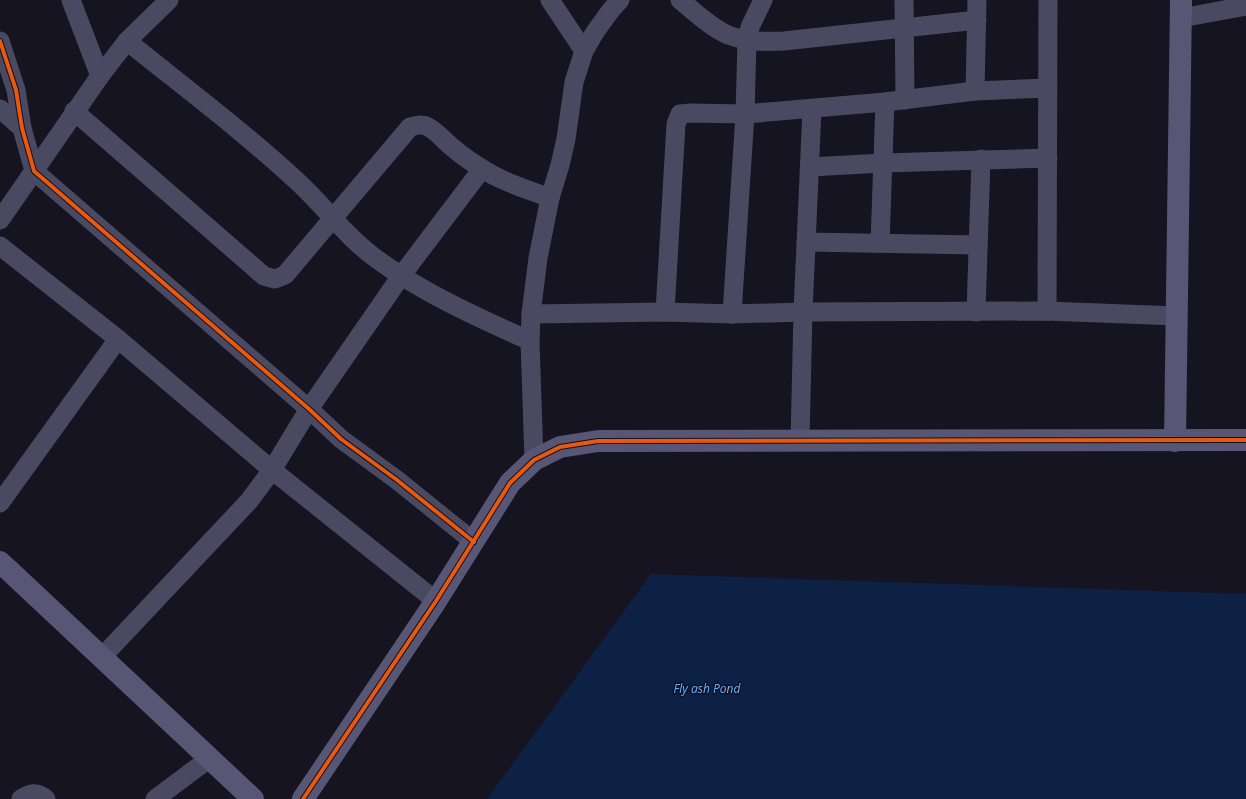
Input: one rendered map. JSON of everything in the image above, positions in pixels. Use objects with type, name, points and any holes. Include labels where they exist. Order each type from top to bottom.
[{"type":"street","points":[[71,0],[100,76]]},
{"type":"street","points":[[0,220],[74,111],[100,76],[127,41],[168,0]]},
{"type":"street","points":[[550,0],[584,51]]},
{"type":"street","points":[[534,460],[530,341],[531,314],[538,258],[550,198],[566,139],[574,82],[584,51],[599,26],[620,0]]},
{"type":"street","points":[[680,0],[715,28],[728,35],[762,42],[904,29],[977,20]]},
{"type":"street","points":[[732,314],[745,114],[747,40],[750,27],[763,0]]},
{"type":"street","points":[[904,0],[905,100]]},
{"type":"street","points":[[975,91],[977,0]]},
{"type":"street","points":[[1047,311],[1048,0]]},
{"type":"street","points":[[1175,441],[1181,9],[1246,6]]},
{"type":"street","points":[[0,40],[16,90],[22,128],[34,171],[309,409],[341,439],[397,480],[474,542]]},
{"type":"street","points":[[127,41],[266,154],[299,183],[333,219],[376,259],[401,276],[494,325],[530,341]]},
{"type":"street","points":[[665,312],[676,124],[680,114],[745,114],[905,100],[975,91],[1048,88]]},
{"type":"street","points":[[880,243],[885,102]]},
{"type":"street","points":[[0,109],[22,128]]},
{"type":"street","points":[[800,441],[803,312],[812,109]]},
{"type":"street","points":[[74,111],[264,276],[275,279],[285,275],[410,127],[420,124],[430,128],[453,148],[482,169],[513,184],[550,198]]},
{"type":"street","points":[[810,167],[981,159],[1048,158]]},
{"type":"street","points":[[976,312],[981,159]]},
{"type":"street","points":[[102,657],[249,501],[272,470],[309,409],[401,276],[482,169]]},
{"type":"street","points":[[806,242],[978,245]]},
{"type":"street","points":[[0,246],[118,339],[272,470],[436,601]]},
{"type":"street","points":[[531,314],[665,312],[732,314],[803,312],[1047,311],[1177,316]]},
{"type":"street","points":[[0,503],[118,339]]},
{"type":"street","points":[[303,799],[436,601],[510,484],[534,460],[560,447],[598,441],[1246,440]]},
{"type":"street","points":[[0,562],[253,799]]},
{"type":"street","points":[[155,799],[210,758]]},
{"type":"street","points":[[21,799],[34,793],[40,794],[46,799]]},
{"type":"water","name":"Fly ash Pond","points":[[651,574],[1246,594],[1246,799],[487,799]]},
{"type":"cycle path","points":[[0,41],[16,90],[22,128],[34,171],[309,409],[341,439],[397,480],[474,542]]},
{"type":"cycle path","points":[[303,799],[436,601],[510,483],[534,460],[560,447],[598,441],[1246,440]]}]
